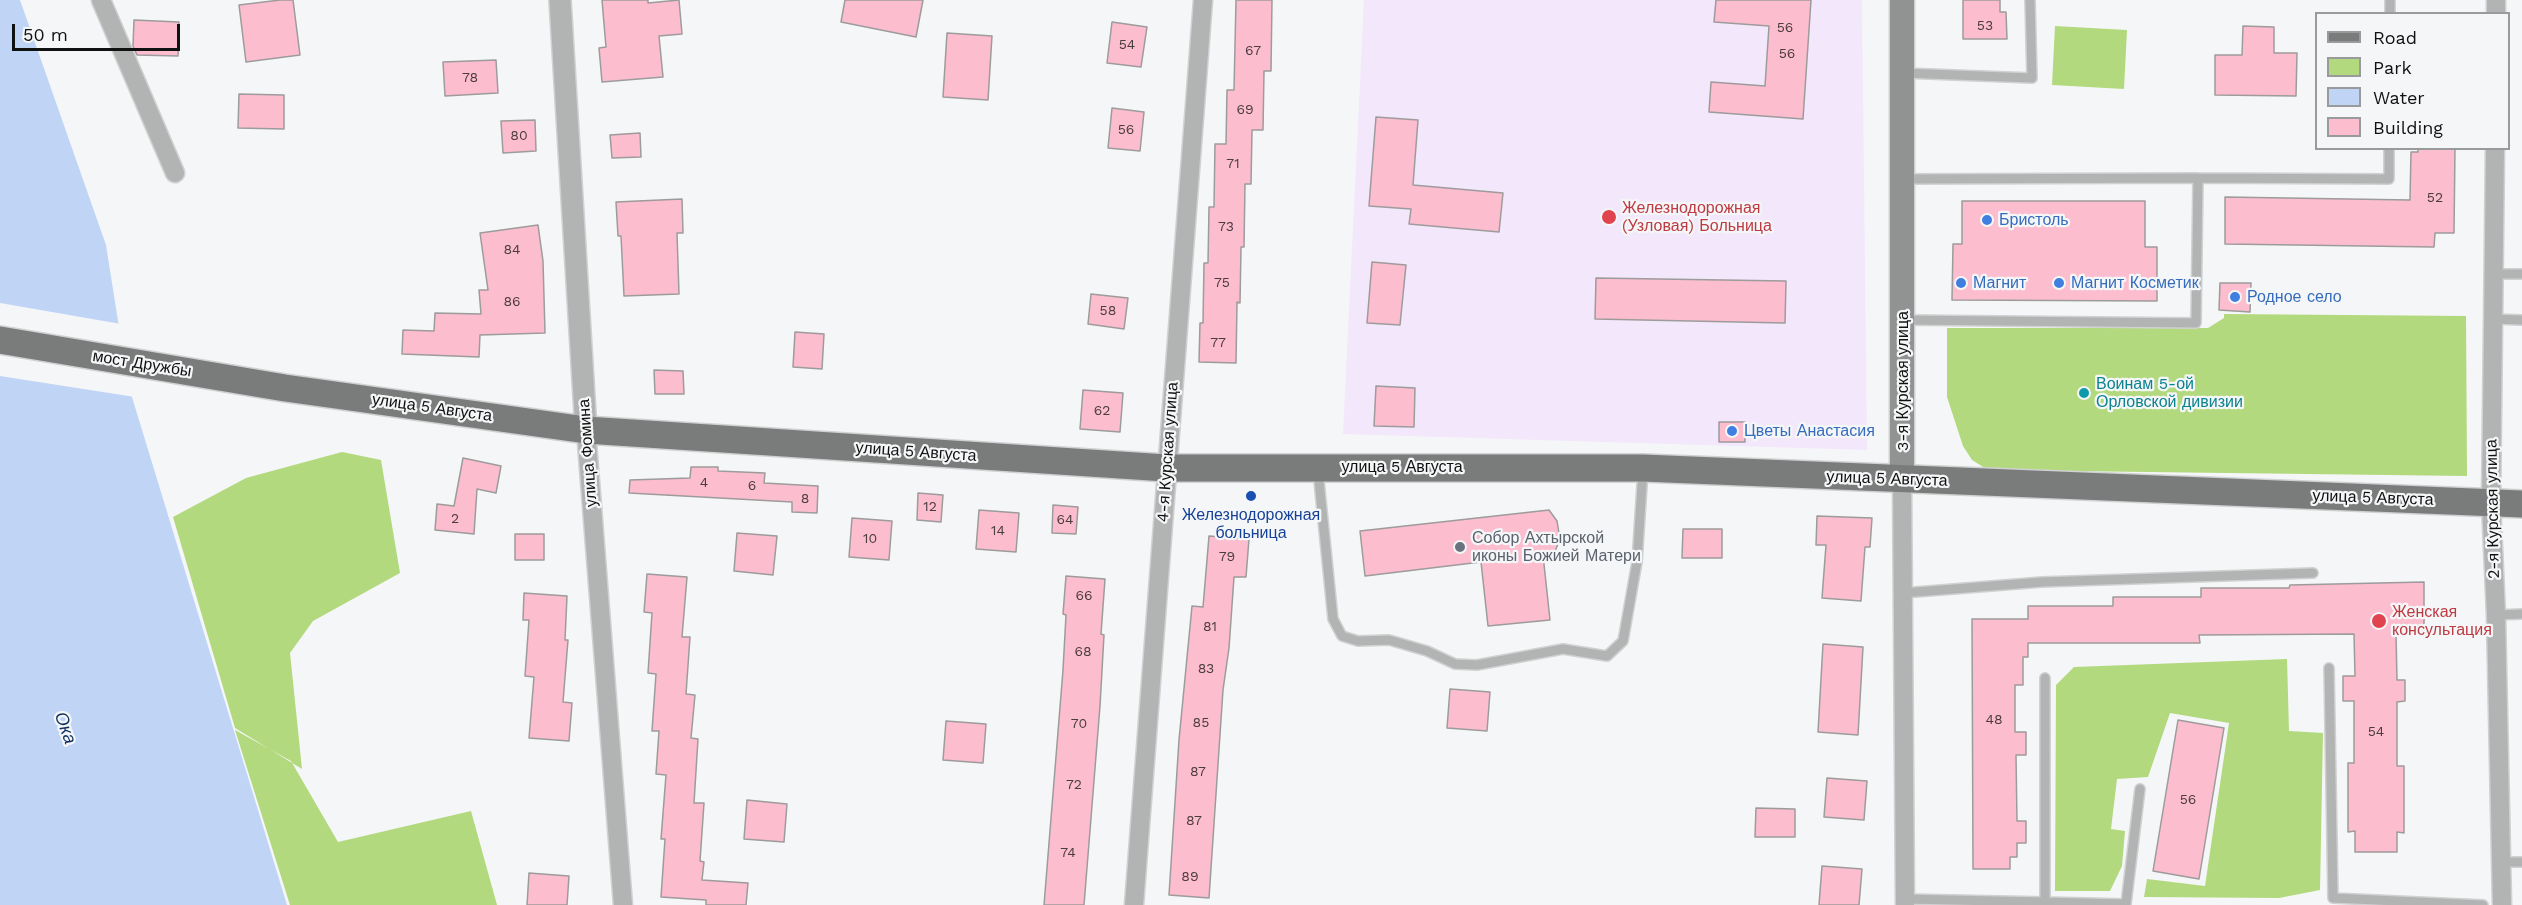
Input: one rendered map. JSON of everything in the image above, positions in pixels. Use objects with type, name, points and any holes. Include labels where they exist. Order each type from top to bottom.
[{"type":"main road","name":"3-я Курская улица","points":[[1902,0],[1904,179],[1902,479]]},
{"type":"main road","name":"мост Дружбы","points":[[0,340],[285,388]]},
{"type":"main road","name":"улица 5 Августа","points":[[285,388],[586,430],[1166,468],[1643,468],[2522,504]]},
{"type":"street","points":[[101,0],[175,172]]},
{"type":"street","name":"улица Фомина","points":[[560,0],[586,430],[623,905]]},
{"type":"street","name":"4-я Курская улица","points":[[1134,905],[1203,0]]},
{"type":"street","name":"2-я Курская улица","points":[[2495,150],[2491,503],[2496,615],[2502,905]]},
{"type":"street","name":"3-я Курская улица","points":[[1902,479],[1905,902]]},
{"type":"lane","points":[[1903,73],[2031,78],[2030,0]]},
{"type":"lane","points":[[1904,179],[2389,179],[2389,150]]},
{"type":"lane","points":[[1904,320],[2196,323],[2198,178]]},
{"type":"lane","points":[[2494,274],[2522,274]]},
{"type":"lane","points":[[2493,319],[2522,320]]},
{"type":"lane","points":[[1318,467],[1333,619],[1342,636],[1358,641],[1389,640],[1426,651],[1455,664],[1477,665],[1563,649],[1607,656],[1623,640],[1637,562],[1643,468]]},
{"type":"lane","points":[[1903,594],[2042,582],[2313,573]]},
{"type":"lane","points":[[2496,615],[2522,614]]},
{"type":"lane","points":[[2329,668],[2333,898],[2483,905]]},
{"type":"lane","points":[[2044,902],[2045,678]]},
{"type":"lane","points":[[1905,902],[2126,904],[2140,789]]},
{"type":"lane","points":[[2501,862],[2522,862]]},
{"type":"shaded area","name":"Железнодорожная (Узловая) Больница","points":[[1364,0],[1862,0],[1867,450],[1343,434]]},
{"type":"green space","points":[[2055,26],[2127,30],[2124,89],[2052,85]]},
{"type":"green space","points":[[2224,314],[2466,316],[2467,476],[1988,470],[1972,460],[1963,446],[1947,397],[1947,328],[2208,328],[2224,318]]},
{"type":"green space","points":[[342,452],[381,460],[400,573],[313,621],[290,653],[302,769],[235,728],[173,517],[246,478]]},
{"type":"green space","points":[[2287,659],[2289,731],[2323,733],[2320,890],[2279,898],[2144,897],[2147,879],[2205,886],[2229,723],[2170,713],[2148,777],[2117,779],[2111,829],[2125,831],[2122,866],[2110,891],[2055,891],[2056,685],[2074,667]]},
{"type":"green space","points":[[235,730],[291,761],[338,842],[471,811],[497,905],[290,905]]},
{"type":"water","name":"Ока","points":[[0,0],[20,0],[106,245],[128,384],[287,905],[0,905]]},
{"type":"pier","points":[[0,303],[121,324],[135,397],[0,376]]},
{"type":"building","points":[[293,0],[300,55],[246,62],[239,5]]},
{"type":"building","points":[[602,0],[648,0],[648,3],[679,0],[682,34],[659,36],[663,77],[602,82],[599,48],[606,47]]},
{"type":"building","points":[[845,0],[923,0],[916,37],[841,22]]},
{"type":"building","points":[[1236,0],[1272,0],[1271,71],[1264,71],[1263,130],[1252,130],[1251,184],[1245,184],[1244,247],[1241,247],[1240,303],[1237,302],[1236,363],[1199,362],[1200,323],[1203,323],[1204,263],[1208,263],[1209,207],[1214,207],[1215,144],[1226,144],[1227,90],[1234,90]]},
{"type":"building","points":[[1716,0],[1811,0],[1803,119],[1709,112],[1711,82],[1765,86],[1769,26],[1714,22]]},
{"type":"building","points":[[1963,0],[2000,0],[2000,12],[2006,12],[2007,39],[1963,39]]},
{"type":"building","points":[[134,20],[179,22],[178,56],[137,55],[133,46]]},
{"type":"building","points":[[1112,22],[1147,27],[1141,67],[1107,63]]},
{"type":"building","points":[[2243,26],[2274,27],[2274,53],[2297,53],[2296,96],[2215,95],[2215,55],[2242,55]]},
{"type":"building","points":[[947,33],[992,36],[988,100],[943,97]]},
{"type":"building","points":[[496,60],[498,93],[445,96],[443,62]]},
{"type":"building","points":[[239,94],[284,95],[284,129],[238,128]]},
{"type":"building","points":[[1112,108],[1144,112],[1140,151],[1108,148]]},
{"type":"building","points":[[1376,117],[1418,120],[1413,185],[1503,193],[1499,232],[1409,224],[1411,209],[1369,206]]},
{"type":"building","points":[[535,120],[536,151],[503,153],[501,121]]},
{"type":"building","points":[[640,133],[641,157],[612,158],[610,135]]},
{"type":"building","points":[[2418,150],[2455,150],[2454,233],[2435,233],[2434,247],[2225,244],[2225,197],[2410,200],[2411,152],[2418,152]]},
{"type":"building","points":[[682,199],[683,233],[677,233],[679,294],[624,296],[621,236],[618,236],[616,202]]},
{"type":"building","points":[[1962,201],[2145,201],[2145,247],[2157,247],[2157,301],[1952,300],[1953,244],[1962,244]]},
{"type":"building","points":[[538,225],[543,261],[545,333],[480,335],[479,357],[402,354],[403,330],[434,331],[435,313],[481,314],[479,290],[488,290],[480,233]]},
{"type":"building","points":[[1372,262],[1406,265],[1400,325],[1367,323]]},
{"type":"building","points":[[1596,278],[1786,281],[1785,323],[1595,319]]},
{"type":"building","name":"Родное село","points":[[2220,283],[2251,283],[2250,312],[2219,310]]},
{"type":"building","points":[[1091,294],[1128,298],[1124,329],[1088,324]]},
{"type":"building","points":[[795,332],[824,334],[822,369],[793,367]]},
{"type":"building","points":[[654,370],[683,371],[684,394],[655,394]]},
{"type":"building","points":[[1376,386],[1415,388],[1414,427],[1374,426]]},
{"type":"building","points":[[1083,390],[1123,393],[1120,432],[1080,429]]},
{"type":"building","points":[[1719,422],[1745,422],[1745,442],[1719,442]]},
{"type":"building","points":[[463,458],[501,466],[496,493],[477,489],[474,534],[435,530],[437,504],[454,506]]},
{"type":"building","points":[[691,467],[718,467],[718,471],[765,473],[764,483],[818,486],[817,513],[792,512],[792,502],[629,493],[630,480],[690,478]]},
{"type":"building","points":[[918,493],[943,495],[941,522],[917,520]]},
{"type":"building","points":[[1053,505],[1078,507],[1076,534],[1052,533]]},
{"type":"building","points":[[979,510],[1019,513],[1016,552],[976,549]]},
{"type":"building","name":"Собор Ахтырской иконы Божией Матери","points":[[1549,510],[1557,521],[1560,539],[1554,554],[1543,555],[1550,620],[1488,626],[1481,562],[1365,576],[1360,531]]},
{"type":"building","points":[[1817,516],[1872,518],[1870,547],[1865,547],[1861,601],[1822,598],[1826,545],[1816,545]]},
{"type":"building","points":[[852,518],[892,521],[889,560],[849,557]]},
{"type":"building","points":[[1683,529],[1722,529],[1722,558],[1682,558]]},
{"type":"building","points":[[737,533],[777,536],[773,575],[734,571]]},
{"type":"building","points":[[515,534],[544,534],[544,560],[515,560]]},
{"type":"building","points":[[1209,536],[1249,539],[1246,577],[1234,577],[1229,648],[1223,690],[1209,898],[1169,895],[1179,740],[1192,606],[1203,607]]},
{"type":"building","points":[[647,574],[687,577],[682,637],[690,637],[686,694],[695,695],[691,738],[698,739],[694,803],[704,803],[700,861],[704,862],[702,880],[748,883],[746,905],[706,905],[706,900],[661,897],[665,839],[661,839],[666,775],[656,774],[659,731],[652,731],[656,674],[648,673],[652,613],[644,612]]},
{"type":"building","points":[[1066,576],[1105,579],[1101,634],[1104,635],[1100,706],[1084,905],[1044,905],[1063,670]]},
{"type":"building","points":[[2424,582],[2424,633],[2396,634],[2397,680],[2405,680],[2405,701],[2397,702],[2397,766],[2404,766],[2404,833],[2397,832],[2397,852],[2355,852],[2355,831],[2348,832],[2348,763],[2354,763],[2354,701],[2343,701],[2343,676],[2355,676],[2354,634],[2199,635],[2200,643],[2028,643],[2028,657],[2023,657],[2023,685],[2015,685],[2015,732],[2026,732],[2026,755],[2016,755],[2017,821],[2026,821],[2026,843],[2017,843],[2017,857],[2010,857],[2010,869],[1973,869],[1972,619],[2028,619],[2028,606],[2113,606],[2113,597],[2201,597],[2201,588],[2289,588],[2290,585]]},
{"type":"building","points":[[524,593],[567,596],[565,640],[568,640],[563,702],[572,703],[569,741],[529,738],[534,677],[525,676],[529,620],[523,620]]},
{"type":"building","points":[[1823,644],[1863,647],[1858,735],[1818,732]]},
{"type":"building","points":[[1450,689],[1490,692],[1487,731],[1447,728]]},
{"type":"building","points":[[2178,720],[2224,728],[2199,879],[2153,871]]},
{"type":"building","points":[[946,721],[986,724],[983,763],[943,760]]},
{"type":"building","points":[[1827,778],[1867,781],[1864,820],[1824,817]]},
{"type":"building","points":[[747,800],[787,804],[784,842],[744,839]]},
{"type":"building","points":[[1756,808],[1795,809],[1795,837],[1755,837]]},
{"type":"building","points":[[1822,866],[1862,869],[1859,905],[1819,905]]},
{"type":"building","points":[[529,873],[569,876],[567,905],[527,905]]},
{"type":"place","name":"Железнодорожная (Узловая) Больница","points":[[1609,217]]},
{"type":"place","name":"Бристоль","points":[[1987,220]]},
{"type":"place","name":"Магнит","points":[[1961,283]]},
{"type":"place","name":"Магнит Косметик","points":[[2059,283]]},
{"type":"place","name":"Родное село","points":[[2235,297]]},
{"type":"place","name":"Воинам 5-ой Орловской дивизии","points":[[2084,393]]},
{"type":"place","name":"Цветы Анастасия","points":[[1732,431]]},
{"type":"place","name":"Железнодорожная больница","points":[[1251,496]]},
{"type":"place","name":"Собор Ахтырской иконы Божией Матери","points":[[1460,547]]},
{"type":"place","name":"Женская консультация","points":[[2379,621]]}]
